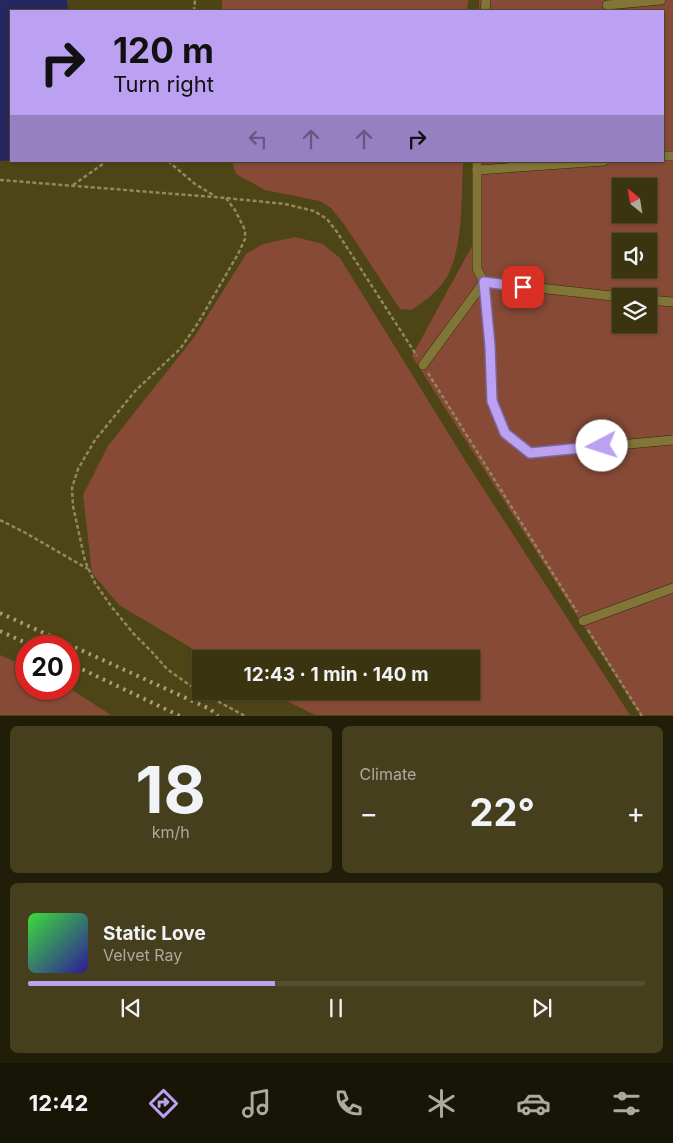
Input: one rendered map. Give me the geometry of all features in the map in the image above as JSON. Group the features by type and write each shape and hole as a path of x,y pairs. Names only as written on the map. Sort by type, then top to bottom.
{"lane":[{"path":"607,5 661,0"},
{"path":"579,162 477,166 477,269 484,282 490,346 492,401 505,433 530,453 673,440"},
{"path":"484,282 612,296"},
{"path":"423,365 484,282"},
{"path":"657,301 673,302"},
{"path":"582,621 673,588"}],"path":[{"path":"194,10 196,0"},
{"path":"72,186 106,162"},
{"path":"169,162 195,184 216,197"},
{"path":"0,180 285,204 314,211 327,219 423,365 642,716"},
{"path":"226,198 235,210 245,230 246,239 220,287 180,350 136,390 109,422 78,469 72,488 73,506 85,561 95,583 111,606 167,669 195,688 245,716"},
{"path":"0,520 5,521 89,570"}],"shaded area":[{"path":"0,0 67,0 68,10 10,10 10,160 0,161"},
{"path":"222,0 468,0 467,10 222,10"},
{"path":"479,0 673,0 673,715 640,715 412,356 472,246 474,162 664,162 664,10 479,10"},
{"path":"232,162 463,162 459,234 457,248 448,275 437,290 417,307 412,310 400,309 344,224 331,208 320,201 265,190 236,174"},
{"path":"295,237 323,244 340,258 468,465 630,715 315,715 285,700 480,700 480,650 195,650 119,605 92,573 83,495 108,446 195,336 246,254 263,244"},
{"path":"0,655 15,662 15,700 80,700 80,695 111,715 0,715"}],"railway":[{"path":"0,613 210,709 218,716"},
{"path":"0,631 15,638"},
{"path":"80,668 180,716"}],"route":[{"path":"523,287 484,282 490,346 492,401 505,433 530,453 602,446"}]}
